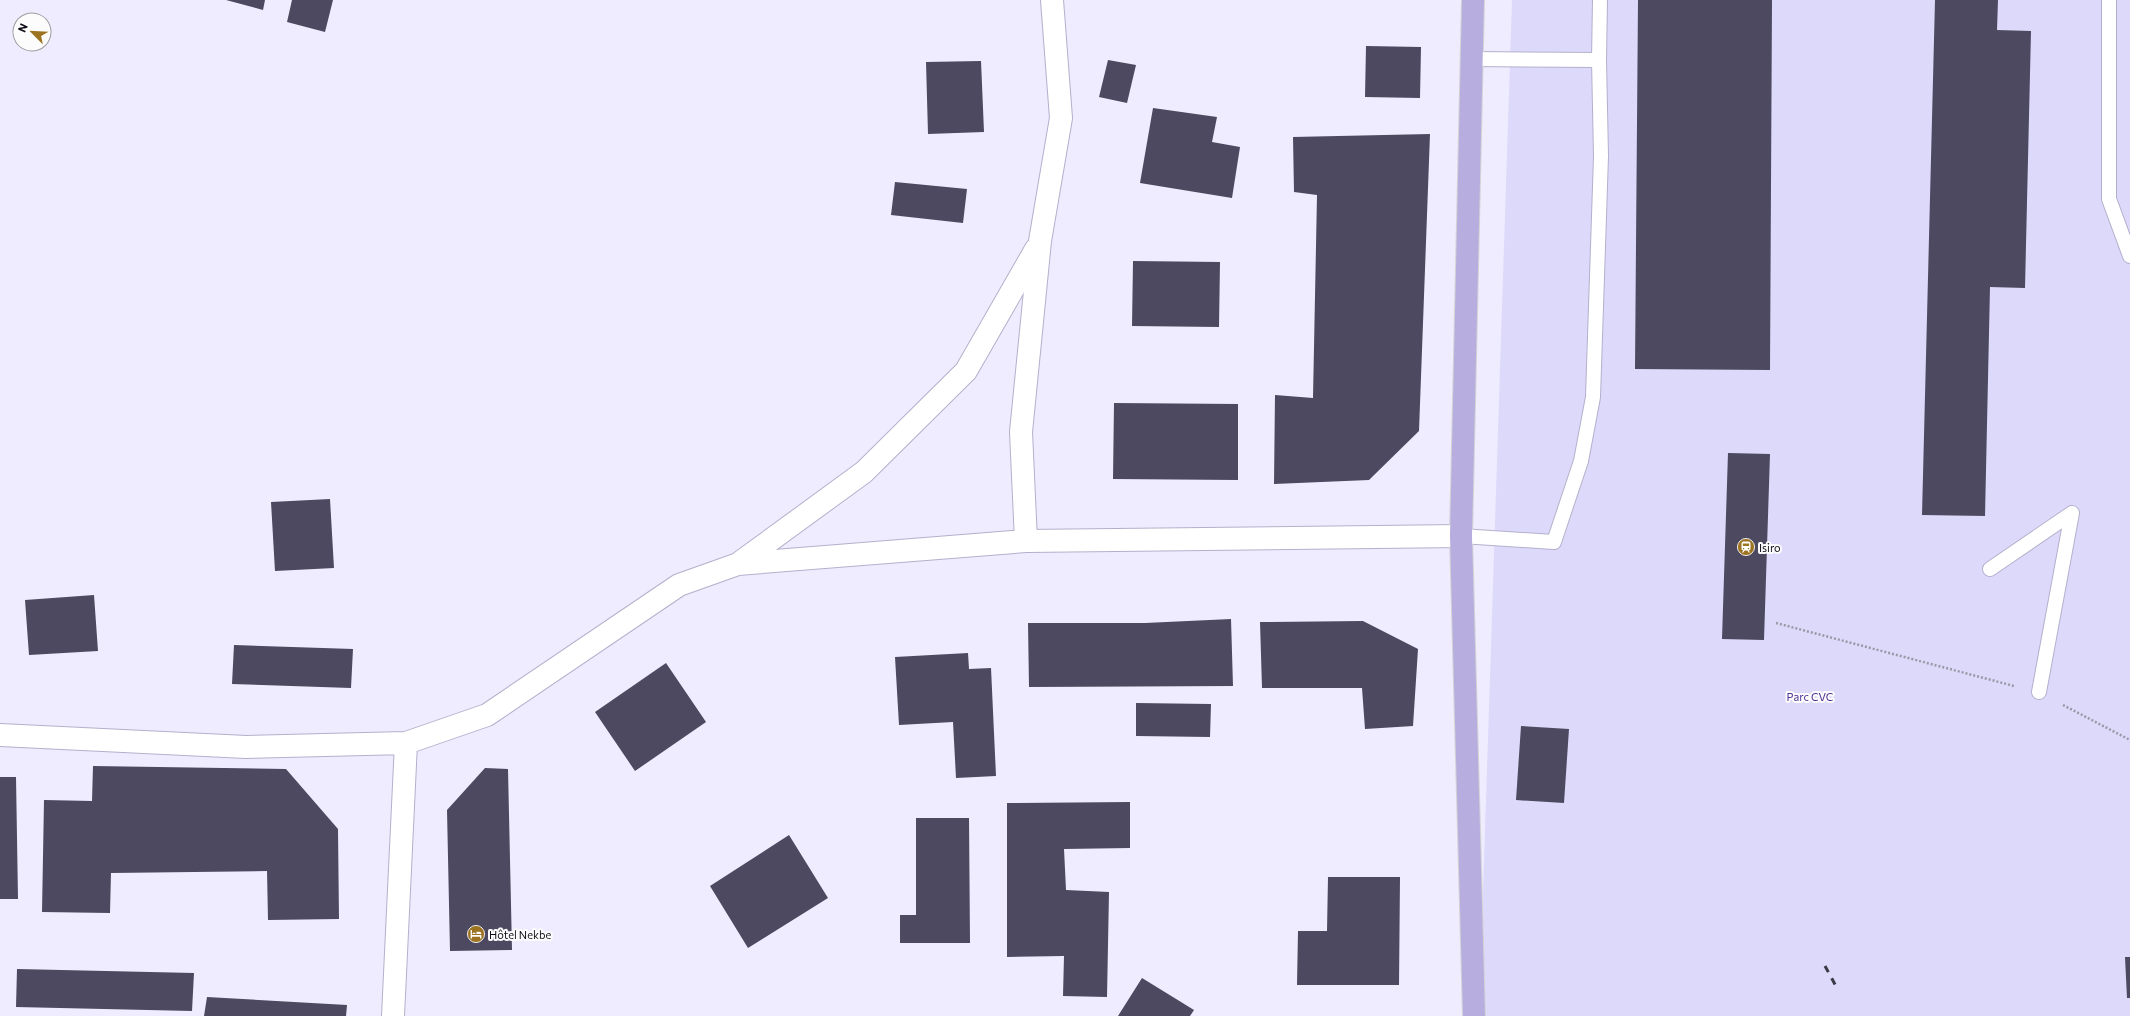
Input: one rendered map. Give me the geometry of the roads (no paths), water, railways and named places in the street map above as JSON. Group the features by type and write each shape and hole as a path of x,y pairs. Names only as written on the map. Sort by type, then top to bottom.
{"main road":[{"path":"1473,0 1461,536 1474,1016"}],"street":[{"path":"1026,541 1021,432 1040,241 1061,118 1052,0"},
{"path":"0,735 246,747 406,743 487,715 679,586 738,564 864,472 966,371 1040,241"},
{"path":"738,564 1026,541 1461,536"},
{"path":"393,1016 406,743"}],"lane":[{"path":"1461,536 1554,542 1581,461 1593,397 1601,156 1599,60 1600,0"},
{"path":"2109,0 2109,199 2130,256"},
{"path":"1472,59 1599,60"},
{"path":"1990,569 2072,513 2039,692"}],"railway":[{"path":"1825,966 1837,988"}],"place":[{"name":"Isiro","path":"1746,547"},
{"name":"Hôtel Nekbe","path":"476,934"}],"park label":[{"name":"Parc CVC","path":"1810,696"}]}
